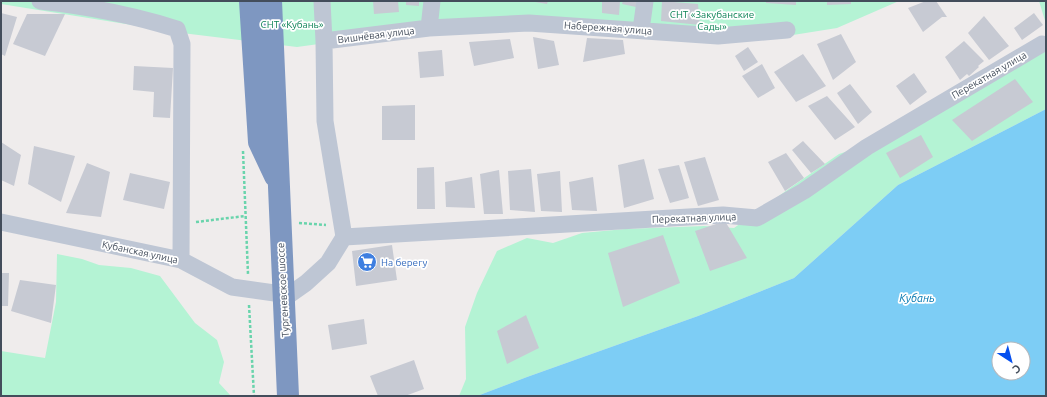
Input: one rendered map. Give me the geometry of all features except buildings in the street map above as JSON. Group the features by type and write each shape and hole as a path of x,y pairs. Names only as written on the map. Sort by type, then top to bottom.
{"highway":[{"name":"Тургеневское шоссе","path":"250,1 259,142 279,194"},
{"name":"Тургеневское шоссе","path":"271,1 288,396"}],"street":[{"path":"40,1 79,3 177,29 182,44 182,260"},
{"path":"322,1 325,121 343,232"},
{"path":"429,29 432,1"},
{"name":"Набережная улица","path":"429,29 643,16 718,36 787,30"},
{"name":"Вишнёвая улица","path":"324,41 429,29"},
{"name":"Перекатная улица","path":"343,232 723,215 757,218 804,191 874,143 1042,44"},
{"name":"Кубанская улица","path":"1,222 182,260 232,287 289,295 306,284 328,263 343,232"}],"path":[{"path":"182,223 245,216"},
{"path":"293,223 343,232"}],"green space":[{"path":"1,1 899,1 837,28 793,35 529,27 428,29 297,47 182,33 1,4"},
{"path":"1039,1 1046,1 1046,24"},
{"path":"1046,47 1046,109 898,185 794,278 698,316 477,396 459,396 466,379 465,327 477,293 497,251 527,238 553,243 582,233 625,229 704,226 734,228 839,154 881,140"},
{"path":"57,254 82,259 99,265 131,268 160,276 195,323 217,340 224,362 219,383 231,396 1,396 1,351 45,358 56,302"}],"water":[{"name":"Кубань","path":"1046,109 1046,396 477,396 698,316 794,278 898,185"}],"place":[{"name":"На берегу","path":"367,262"}],"park label":[{"name":"СНТ «Закубанские Сады»","path":"712,20"},
{"name":"СНТ «Кубань»","path":"292,24"}]}
